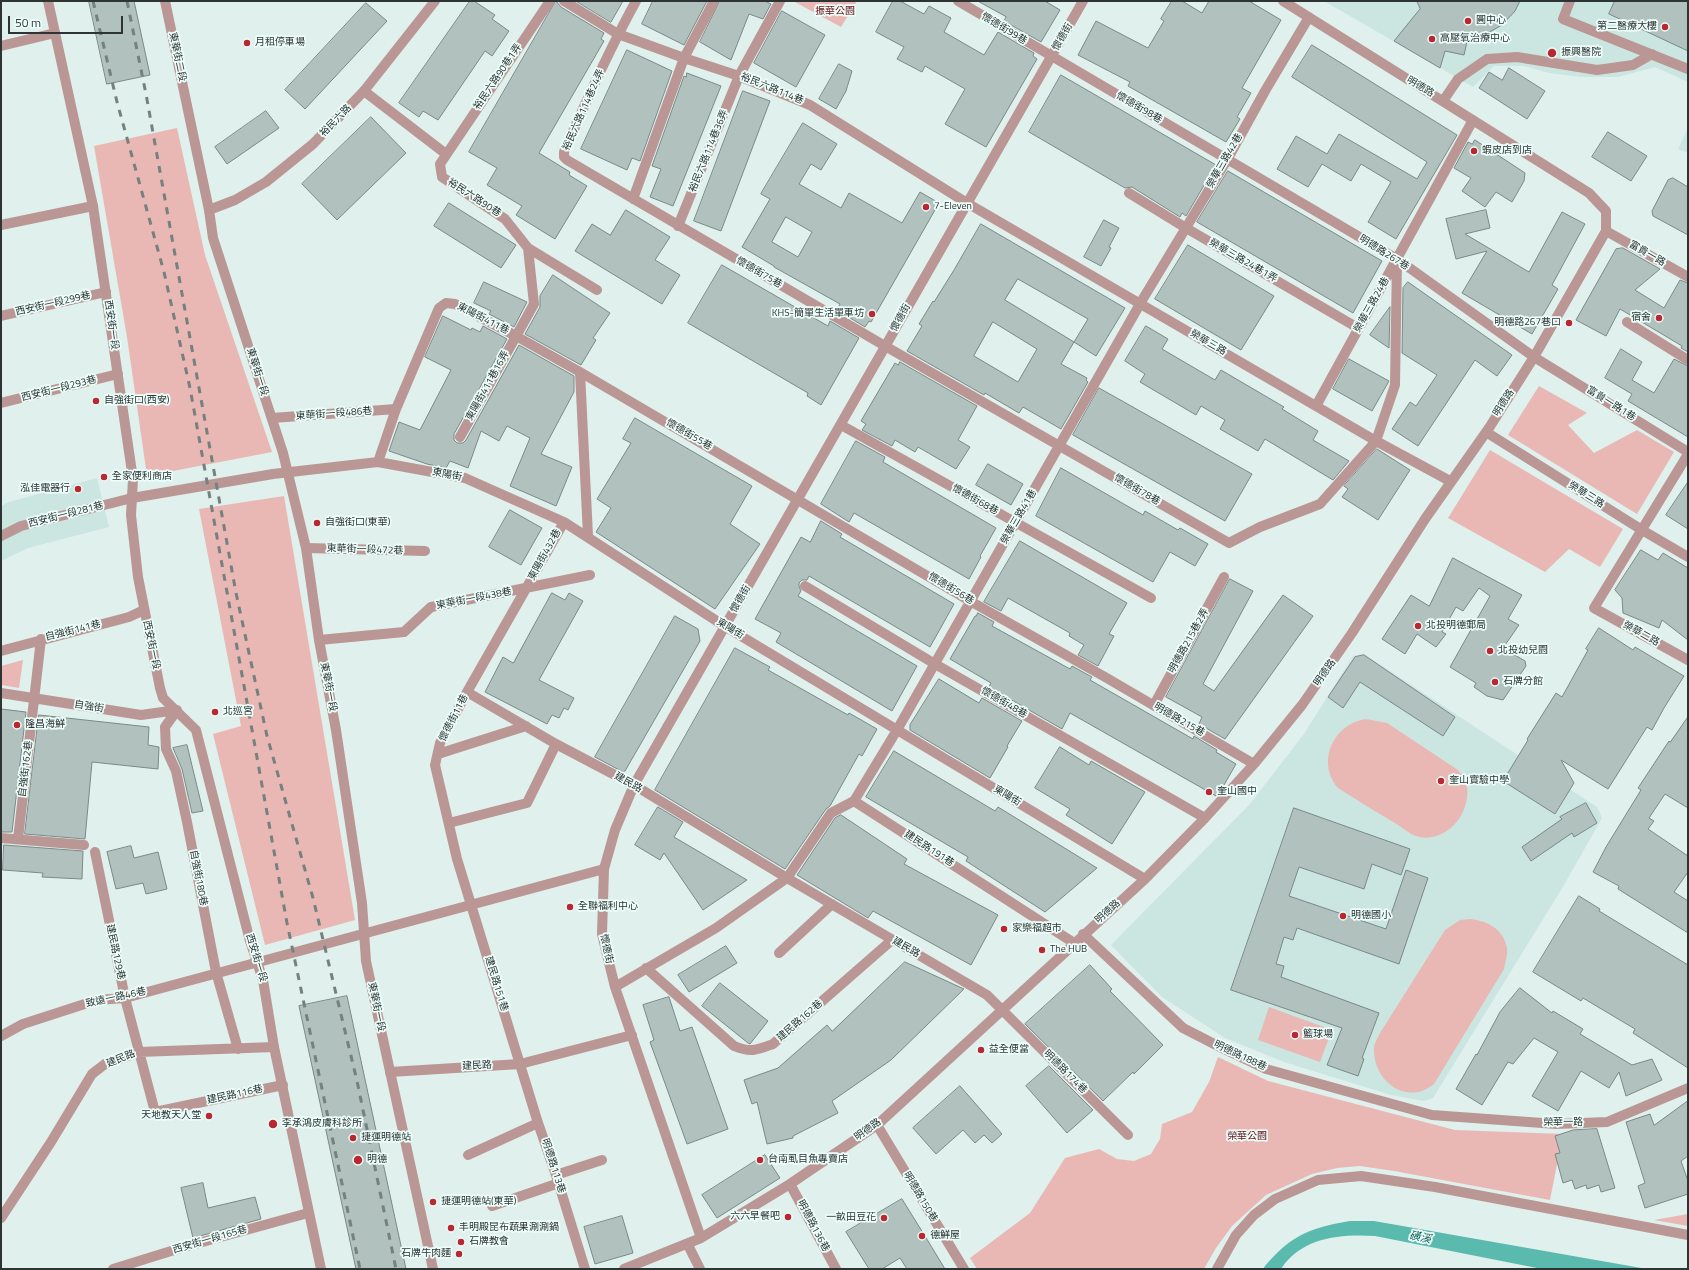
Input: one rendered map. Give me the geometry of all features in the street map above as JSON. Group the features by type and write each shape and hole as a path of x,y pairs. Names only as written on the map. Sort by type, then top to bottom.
{"street":[{"name":"西安街一段","path":"48,1 93,206 133,480 131,515 138,577 162,698 177,710 196,730 250,941 258,961 263,980 274,1047 321,1269"},
{"name":"東華街二段","path":"165,1 189,113"},
{"name":"裕民六路","path":"209,210 235,200 266,182 313,144 364,91 435,1"},
{"name":"裕民六路90巷1弄","path":"446,154 550,1"},
{"name":"裕民六路114巷","path":"564,1 618,34 684,58 740,76 810,105 967,203"},
{"path":"618,34 636,1"},
{"path":"633,199 684,58 714,1"},
{"name":"裕民六路114巷36弄","path":"678,226 740,76 780,1"},
{"name":"懷德街99巷","path":"958,1 1051,57"},
{"name":"懷德街","path":"701,1238 615,987 602,934 604,869 615,830 634,785 1083,1"},
{"name":"明德路","path":"624,1269 688,1245 701,1238 790,1184 877,1125 1083,934 1145,879 1205,818 1254,764 1302,705 1352,633 1450,481 1486,432 1534,357 1606,231 1606,212 1589,193 1283,1"},
{"path":"1570,1 1563,19 1688,69"},
{"name":"榮華三路42巷","path":"1141,303 1227,160 1264,90 1309,18"},
{"path":"1,46 55,33"},
{"name":"裕民六路114巷24弄","path":"618,34 580,115 564,152 564,157 633,199"},
{"path":"1443,101 1458,79 1487,59 1517,57 1597,70 1633,65 1652,54"},
{"name":"懷德街98巷","path":"1051,57 1227,160"},
{"path":"364,91 446,154"},
{"name":"東華街一段","path":"189,113 209,210 213,238 272,418 288,472 306,548 319,640 336,730 362,903 366,961 433,1269"},
{"name":"榮華三路24巷","path":"1316,406 1473,120"},
{"name":"裕民六路90巷","path":"446,154 440,164 442,177 505,219 528,248"},
{"name":"明德路267巷","path":"1227,160 1397,259 1534,357"},
{"name":"榮華三路24巷1弄","path":"1129,193 1186,228 1358,328"},
{"name":"懷德街75巷","path":"633,199 885,346"},
{"name":"榮華三路","path":"967,203 1376,441 1450,481"},
{"path":"1,225 93,206"},
{"name":"富貴一路","path":"1606,231 1688,277"},
{"path":"528,248 597,290"},
{"path":"516,336 534,304 528,248"},
{"path":"1376,441 1395,385 1397,259"},
{"name":"西安街一段299巷","path":"1,316 106,292"},
{"name":"東陽街411巷","path":"396,409 440,308 446,303 455,304 580,372"},
{"name":"榮華三路41巷","path":"897,730 970,601 1061,446 1141,303"},
{"path":"1626,322 1688,360"},
{"name":"東陽街411巷16弄","path":"460,437 516,336"},
{"name":"懷德街78巷","path":"885,346 1229,543 1260,527 1320,504 1376,441"},
{"name":"富貴一路1巷","path":"1534,357 1688,453"},
{"path":"580,372 588,536"},
{"name":"懷德街55巷","path":"580,372 798,499"},
{"name":"西安街一段293巷","path":"1,403 118,374"},
{"path":"378,462 396,409"},
{"name":"東華街一段486巷","path":"272,418 396,409"},
{"name":"懷德街68巷","path":"841,424 1151,598"},
{"name":"榮華三路","path":"1486,432 1642,530 1688,557"},
{"path":"1642,530 1688,453"},
{"name":"東陽街","path":"288,472 378,462 465,478 564,522 726,626 1145,879"},
{"name":"西安街一段281巷","path":"1,536 21,526 132,498 288,472"},
{"name":"懷德街56巷","path":"798,499 970,601 1105,677"},
{"name":"東陽街432巷","path":"526,588 564,522"},
{"name":"榮華二路","path":"1642,530 1594,608 1688,660"},
{"name":"東華街一段472巷","path":"306,548 425,551"},
{"name":"東華街一段438巷","path":"319,640 404,632 430,607 590,575"},
{"name":"明德路215巷2弄","path":"1154,705 1224,577"},
{"name":"懷德街48巷","path":"806,586 935,664 1205,818"},
{"name":"懷德街11巷","path":"472,905 457,859 435,765 440,743 526,588"},
{"name":"自強街141巷","path":"1,651 41,639 129,617 144,610"},
{"name":"自強街162巷","path":"18,839 41,639"},
{"name":"明德路215巷","path":"1105,677 1254,764"},
{"name":"建民路","path":"467,692 556,744 634,785 787,878 987,995 1003,1009"},
{"name":"自強街","path":"1,693 141,715 177,710"},
{"name":"自強街180巷","path":"177,710 165,727 166,749 176,772 216,972 238,1049"},
{"path":"438,754 526,726"},
{"path":"615,987 716,928 787,878 831,813 854,801 897,730"},
{"path":"449,823 527,803 556,744"},
{"name":"建民路191巷","path":"854,801 1074,943"},
{"path":"1,838 84,845"},
{"name":"建民路129巷","path":"95,852 125,998 139,1052"},
{"name":"致遠一路46巷","path":"1,1036 23,1024 97,1000 125,998 216,972 604,869"},
{"path":"779,953 832,904"},
{"name":"建民路151巷","path":"472,905 520,1064"},
{"name":"明德路188巷","path":"1083,934 1183,1028 1220,1048 1266,1069 1432,1115"},
{"name":"建民路162巷","path":"646,968 734,1046 744,1050 756,1051 773,1044 892,940"},
{"name":"明德路174巷","path":"1003,1009 1128,1135"},
{"name":"建民路","path":"390,1072 520,1064 632,1035"},
{"name":"建民路","path":"1,1218 51,1142 92,1074 105,1064 139,1052 274,1047"},
{"name":"建民路116巷","path":"139,1052 154,1112 282,1085"},
{"name":"明德路113巷","path":"520,1064 538,1123 558,1179 585,1269"},
{"name":"榮華一路","path":"1432,1115 1556,1124 1607,1122 1688,1088"},
{"path":"468,1155 538,1123"},
{"name":"明德路150巷","path":"877,1125 964,1269"},
{"path":"492,1206 602,1160"},
{"path":"1217,1269 1236,1235 1254,1215 1275,1199 1318,1180 1361,1176 1435,1187 1688,1235"},
{"name":"明德路136巷","path":"790,1184 836,1269"},
{"name":"西安街一段165巷","path":"113,1269 184,1247 308,1213"},
{"path":"688,1245 700,1269"}],"shaded area":[{"name":"振興醫院","path":"1324,1 1688,1 1688,82 1655,67 1618,77 1582,77 1549,73 1524,66 1494,66 1473,87"},
{"path":"1688,128 1688,153 1678,149"},
{"path":"97,478 109,527 28,548 1,561 1,506 9,502"},
{"name":"明德國小","path":"1364,654 1597,807 1602,818 1564,885 1433,1098 1424,1101 1391,1095 1284,1062 1225,1038 1162,997 1111,945 1250,804 1304,734 1353,656"}],"green space":[{"name":"振華公園","path":"793,1 857,1 841,27"},
{"path":"177,128 205,255 272,452 147,476 127,337 94,146"},
{"path":"1539,386 1587,413 1568,425 1594,453 1637,430 1674,452 1637,514 1508,435"},
{"path":"1490,450 1623,529 1600,567 1569,549 1545,572 1448,518"},
{"path":"284,496 355,920 265,945 213,734 241,726 199,509"},
{"path":"23,660 19,688 1,685 1,666"},
{"path":"1366,719 1387,723 1458,770 1461,774 1467,788 1466,803 1457,822 1445,832 1424,838 1411,834 1338,788 1328,767 1328,756 1331,746 1337,736 1345,728 1354,722"},
{"path":"1470,919 1488,924 1502,935 1507,948 1504,969 1434,1084 1413,1093 1402,1091 1385,1079 1379,1070 1375,1059 1375,1043 1445,930 1460,920"},
{"name":"籃球場","path":"1269,1007 1332,1030 1320,1062 1258,1040"},
{"name":"榮華公園","path":"1218,1057 1268,1081 1455,1130 1563,1134 1550,1200 1394,1171 1360,1166 1337,1168 1312,1174 1266,1195 1232,1226 1216,1248 1204,1269 977,1269 970,1258 1030,1213 1065,1158 1099,1149 1117,1159 1134,1161 1151,1154 1160,1139 1162,1124 1192,1112 1209,1082"},
{"path":"1688,1214 1688,1226 1654,1220"}],"water":[{"name":"磺溪","path":"1350,1221 1374,1221 1647,1269 1542,1269 1375,1236 1348,1236 1335,1237 1311,1244 1290,1258 1281,1269 1263,1269 1283,1247 1300,1235 1329,1225"}],"building":[{"path":"89,1 134,1 150,75 107,84"},
{"path":"470,1 474,1 495,15 492,19 509,31 492,56 485,51 438,120 423,111 419,117 399,103"},
{"path":"556,1 561,7 604,33 601,39 604,41 539,153 570,172 569,175 587,186 555,239 516,215 522,206 487,185 497,168 469,152"},
{"path":"576,1 623,1 611,22"},
{"path":"653,1 707,1 684,45 642,24"},
{"path":"720,1 765,1 771,4 763,19 749,14 731,60 700,42"},
{"path":"893,1 900,1 924,14 929,6 951,18 944,32 984,55 998,32 1034,53 1033,56 1037,59 986,147 945,124 965,89 925,66 922,72 897,59 904,47 876,32"},
{"path":"978,1 1045,1 1060,10 1041,42 1004,21 1006,17"},
{"path":"1172,1 1182,1 1202,13 1209,1 1249,1 1281,20 1242,88 1251,93 1237,117 1240,119 1226,142 1128,86 1130,82 1078,55 1096,21 1148,48 1164,21 1161,19"},
{"path":"1417,1 1520,1 1515,11 1502,25 1486,34 1468,37 1464,55 1445,51 1440,68 1394,41 1420,9"},
{"name":"第二醫療大樓","path":"1615,1 1688,1 1688,51 1609,14"},
{"path":"366,3 387,21 305,109 285,90"},
{"path":"782,11 825,35 796,87 754,63"},
{"path":"1312,45 1457,135 1396,239 1368,222 1391,182 1361,164 1351,181 1322,164 1308,187 1277,169 1296,136 1327,154 1339,134 1417,179 1427,162 1292,77"},
{"path":"627,50 672,71 640,161 632,158 627,170 581,149"},
{"path":"839,64 852,71 846,91 836,109 819,99"},
{"path":"1509,68 1545,91 1527,119 1479,88 1489,72 1502,80"},
{"path":"687,73 721,86 673,206 650,197 661,169 652,166 684,76 686,77"},
{"path":"1061,75 1216,165 1186,216 1182,213 1180,217 1132,187 1125,188 1029,132"},
{"path":"743,91 770,101 721,231 694,221"},
{"path":"266,111 279,128 227,164 215,147"},
{"path":"371,117 406,153 337,220 302,184"},
{"path":"803,123 837,144 821,170 811,164 799,184 841,208 849,193 902,223 920,192 939,203 871,322 869,321 865,327 837,310 840,304 742,247 770,199 761,194","holes":["786,217 812,232 798,257 772,242"]},
{"path":"1608,132 1647,156 1631,181 1592,157"},
{"path":"1475,140 1525,173 1524,181 1512,202 1496,192 1485,207 1462,191 1471,178 1454,168 1468,142 1472,144"},
{"path":"1228,171 1382,261 1353,313 1197,222"},
{"path":"1673,178 1688,187 1688,235 1653,216 1652,211 1668,180"},
{"path":"449,203 516,245 501,268 434,226"},
{"path":"626,210 670,237 655,260 680,275 662,304 575,251 592,224 610,235"},
{"path":"1486,210 1490,228 1465,234 1529,272 1562,212 1585,224 1552,285 1558,289 1532,334 1462,293 1487,251 1456,259 1446,219"},
{"path":"1104,220 1119,228 1109,247 1111,248 1101,266 1084,257"},
{"path":"981,224 1125,308 1096,356 1074,342 1061,364 1087,378 1086,380 1088,382 1061,429 1023,407 1019,413 985,393 984,395 907,351 922,326 919,324 954,270","holes":["1018,279 1088,319 1074,342 1005,300","993,322 1037,349 1018,382 974,356"]},
{"path":"1188,245 1274,296 1241,350 1155,299"},
{"path":"1623,248 1660,269 1635,290 1664,308 1680,280 1688,283 1688,352 1681,348 1682,346 1620,309 1606,336 1576,320 1616,249"},
{"path":"722,265 828,326 830,321 859,338 821,405 807,396 808,393 688,323"},
{"path":"553,275 610,313 593,338 596,340 581,365 525,334 540,307 540,296"},
{"path":"484,282 527,302 514,327 489,314 491,311 474,303"},
{"path":"1408,282 1512,355 1497,376 1475,360 1418,446 1392,429 1410,402 1416,406 1437,375 1402,353 1403,288"},
{"path":"1390,307 1389,348 1370,335"},
{"path":"443,316 471,330 472,328 480,332 483,326 507,339 454,434 454,440 457,443 463,443 466,440 519,345 574,376 574,392 541,454 572,467 556,506 510,486 530,438 507,426 499,441 481,431 468,468 450,461 446,468 427,464 389,451 399,422 420,430 451,370 425,357"},
{"path":"1146,326 1168,339 1162,349 1215,380 1221,370 1284,407 1282,409 1318,431 1313,440 1349,461 1333,480 1265,439 1258,451 1220,429 1225,420 1201,406 1196,415 1140,382 1145,374 1125,361"},
{"path":"1621,349 1642,362 1632,380 1654,393 1674,359 1688,366 1688,437 1628,401 1632,394 1605,378"},
{"path":"1349,359 1389,381 1372,411 1333,389"},
{"path":"900,362 977,406 958,440 970,447 956,469 918,447 915,452 895,440 892,446 862,430 866,424 861,421 895,363 898,365"},
{"path":"1099,388 1252,474 1225,521 1073,435"},
{"path":"635,418 752,486 730,524 760,544 715,609 596,532 611,508 597,499 631,443 623,439"},
{"path":"856,441 885,457 883,462 996,528 969,579 854,513 849,522 821,504"},
{"path":"1377,449 1410,470 1378,520 1342,497 1348,489 1344,486"},
{"path":"988,464 1023,484 1011,505 976,485"},
{"path":"1061,468 1143,515 1145,511 1178,530 1180,528 1208,544 1195,566 1170,552 1153,582 1036,516"},
{"path":"1688,482 1688,529 1666,515"},
{"path":"510,510 542,528 521,565 489,547"},
{"path":"821,521 842,534 840,537 954,604 930,647 809,576 807,580 802,580 799,583 801,591 798,596 917,666 892,711 776,642 781,633 755,619 801,537 810,542"},
{"path":"1020,541 1127,603 1109,634 1114,636 1098,666 1078,655 1084,645 1069,636 1070,633 1008,598 1001,611 984,602"},
{"path":"1641,550 1658,560 1663,553 1688,568 1688,640 1662,620 1659,628 1623,613 1622,598 1615,590"},
{"path":"1453,558 1522,595 1508,619 1519,625 1503,648 1525,661 1526,666 1503,700 1487,696 1474,687 1476,683 1450,667 1490,596 1479,588 1463,611 1456,607 1442,632 1446,634 1436,647 1417,634 1405,654 1382,639 1411,595 1429,606"},
{"path":"1230,579 1253,591 1203,684 1214,691 1283,595 1313,616 1225,739 1199,724 1202,717 1166,697"},
{"path":"552,593 565,600 569,593 583,601 539,680 574,698 568,710 564,708 559,718 552,715 547,724 485,692 503,657 513,663"},
{"path":"978,613 994,622 992,626 1070,669 1072,666 1092,677 1090,680 1193,739 1194,736 1236,764 1220,792 1216,796 1070,713 1062,729 989,687 991,683 950,659"},
{"path":"675,616 698,629 700,641 625,771 623,772 595,757"},
{"path":"1599,628 1633,650 1635,647 1684,676 1652,730 1647,727 1608,789 1561,760 1574,783 1555,814 1503,781 1556,693 1562,697 1588,650 1586,649"},
{"path":"735,648 770,667 768,670 848,715 849,713 877,729 862,756 859,754 830,806 826,809 785,869 655,790"},
{"path":"1364,655 1455,717 1443,736 1360,682 1343,708 1328,697 1355,657"},
{"path":"939,679 979,703 982,698 1022,721 990,778 910,730 910,725"},
{"path":"1,709 26,712 12,832 1,832"},
{"path":"39,715 149,727 148,745 159,747 158,769 92,762 85,839 25,834"},
{"path":"1688,717 1688,808 1665,794 1649,818 1654,821 1648,829 1688,856 1688,872 1674,892 1688,901 1688,933 1618,889 1619,886 1593,872 1606,847 1641,790 1638,788 1669,741 1670,742"},
{"path":"187,745 203,811 192,813 182,769 173,748"},
{"path":"1060,747 1089,765 1091,761 1145,792 1112,844 1066,815 1070,809 1035,788"},
{"path":"894,751 995,811 998,807 1097,868 1045,912 966,861 968,857 866,797"},
{"path":"1586,803 1597,823 1574,837 1572,833 1531,861 1522,847 1562,819 1560,817"},
{"path":"658,807 683,822 674,837 747,880 703,910 664,853 660,860 635,845"},
{"path":"1294,808 1410,849 1401,875 1372,864 1364,889 1299,867 1289,896 1386,929 1406,870 1428,878 1399,964 1297,928 1293,940 1284,937 1276,964 1284,966 1281,977 1379,1013 1362,1058 1364,1059 1358,1076 1327,1065 1342,1028 1231,990"},
{"path":"841,815 907,859 904,864 998,915 971,965 873,911 868,918 797,875 835,818"},
{"path":"4,845 83,851 82,879 42,877 43,873 3,870"},
{"path":"131,846 134,858 158,852 167,889 146,894 143,883 116,889 107,852"},
{"path":"1579,896 1600,909 1599,911 1688,965 1688,1068 1633,1033 1635,1029 1583,998 1581,1001 1533,972"},
{"path":"726,946 737,963 689,992 678,975"},
{"path":"905,962 964,989 891,1060 832,1101 838,1113 793,1136 793,1138 767,1144 757,1102 752,1104 744,1080 778,1068 827,1025 832,1031"},
{"path":"1090,965 1112,989 1110,991 1163,1045 1134,1074 1133,1072 1103,1101 1025,1024"},
{"path":"720,983 768,1021 750,1044 702,1006"},
{"path":"1520,988 1552,1013 1553,1011 1583,1029 1580,1034 1632,1065 1652,1059 1662,1080 1626,1096 1619,1072 1609,1088 1581,1071 1558,1111 1532,1096 1558,1052 1534,1038 1513,1064 1508,1062 1482,1105 1456,1089 1476,1054 1477,1055 1500,1012"},
{"name":"捷運明德站","path":"347,996 406,1269 356,1269 299,1006"},
{"path":"669,997 680,1031 692,1027 728,1129 687,1144 650,1042 654,1040 643,1005"},
{"path":"1049,1066 1093,1110 1067,1133 1026,1086"},
{"path":"960,1086 1002,1134 992,1143 984,1135 975,1143 963,1130 936,1154 913,1128"},
{"path":"1688,1101 1688,1156 1681,1161 1688,1181 1688,1194 1645,1208 1638,1186 1645,1183 1626,1122 1650,1114 1654,1125"},
{"path":"1597,1129 1615,1188 1601,1192 1599,1185 1587,1189 1586,1185 1575,1189 1572,1180 1563,1183 1555,1154 1560,1153 1555,1136 1573,1130"},
{"path":"765,1155 780,1178 717,1218 702,1195"},
{"path":"203,1183 208,1208 255,1197 261,1219 193,1238 181,1188"},
{"path":"902,1199 945,1269 907,1269 900,1258 882,1269 869,1269 846,1232"},
{"path":"622,1216 633,1253 595,1264 584,1227"}],"railway":[{"path":"93,1 117,102 164,272 190,388 287,923 360,1269"},
{"path":"127,1 146,94 236,593 267,736 313,898 357,1081 396,1269"}],"place":[{"name":"圓中心","path":"1468,21"},
{"name":"第二醫療大樓","path":"1665,27"},
{"name":"高壓氧治療中心","path":"1432,39"},
{"name":"月租停車場","path":"247,43"},
{"name":"振興醫院","path":"1552,53"},
{"name":"蝦皮店到店","path":"1474,151"},
{"name":"7-Eleven","path":"926,207"},
{"name":"KHS-簡單生活單車坊","path":"872,314"},
{"name":"宿舍","path":"1659,318"},
{"name":"明德路267巷口","path":"1569,323"},
{"name":"自強街口(西安)","path":"96,401"},
{"name":"全家便利商店","path":"104,477"},
{"name":"泓佳電器行","path":"78,489"},
{"name":"自強街口(東華)","path":"317,523"},
{"name":"北投明德郵局","path":"1418,626"},
{"name":"北投幼兒園","path":"1490,651"},
{"name":"石牌分館","path":"1495,682"},
{"name":"北巡宮","path":"215,712"},
{"name":"隆昌海鮮","path":"17,725"},
{"name":"奎山實驗中學","path":"1441,781"},
{"name":"奎山國中","path":"1209,792"},
{"name":"全聯福利中心","path":"570,907"},
{"name":"明德國小","path":"1343,916"},
{"name":"家樂福超市","path":"1004,929"},
{"name":"The HUB","path":"1042,950"},
{"name":"籃球場","path":"1295,1035"},
{"name":"益全便當","path":"981,1050"},
{"name":"天地教天人堂","path":"209,1116"},
{"name":"李承鴻皮膚科診所","path":"273,1124"},
{"name":"捷運明德站","path":"353,1138"},
{"name":"明德","path":"358,1160"},
{"name":"台南虱目魚專賣店","path":"760,1160"},
{"name":"捷運明德站(東華)","path":"433,1202"},
{"name":"六六早餐吧","path":"788,1217"},
{"name":"一畝田豆花","path":"884,1218"},
{"name":"丰明殿昆布蔬果涮涮鍋","path":"451,1228"},
{"name":"德鮮屋","path":"922,1236"},
{"name":"石牌教會","path":"461,1242"},
{"name":"石牌牛肉麵","path":"459,1254"}]}
